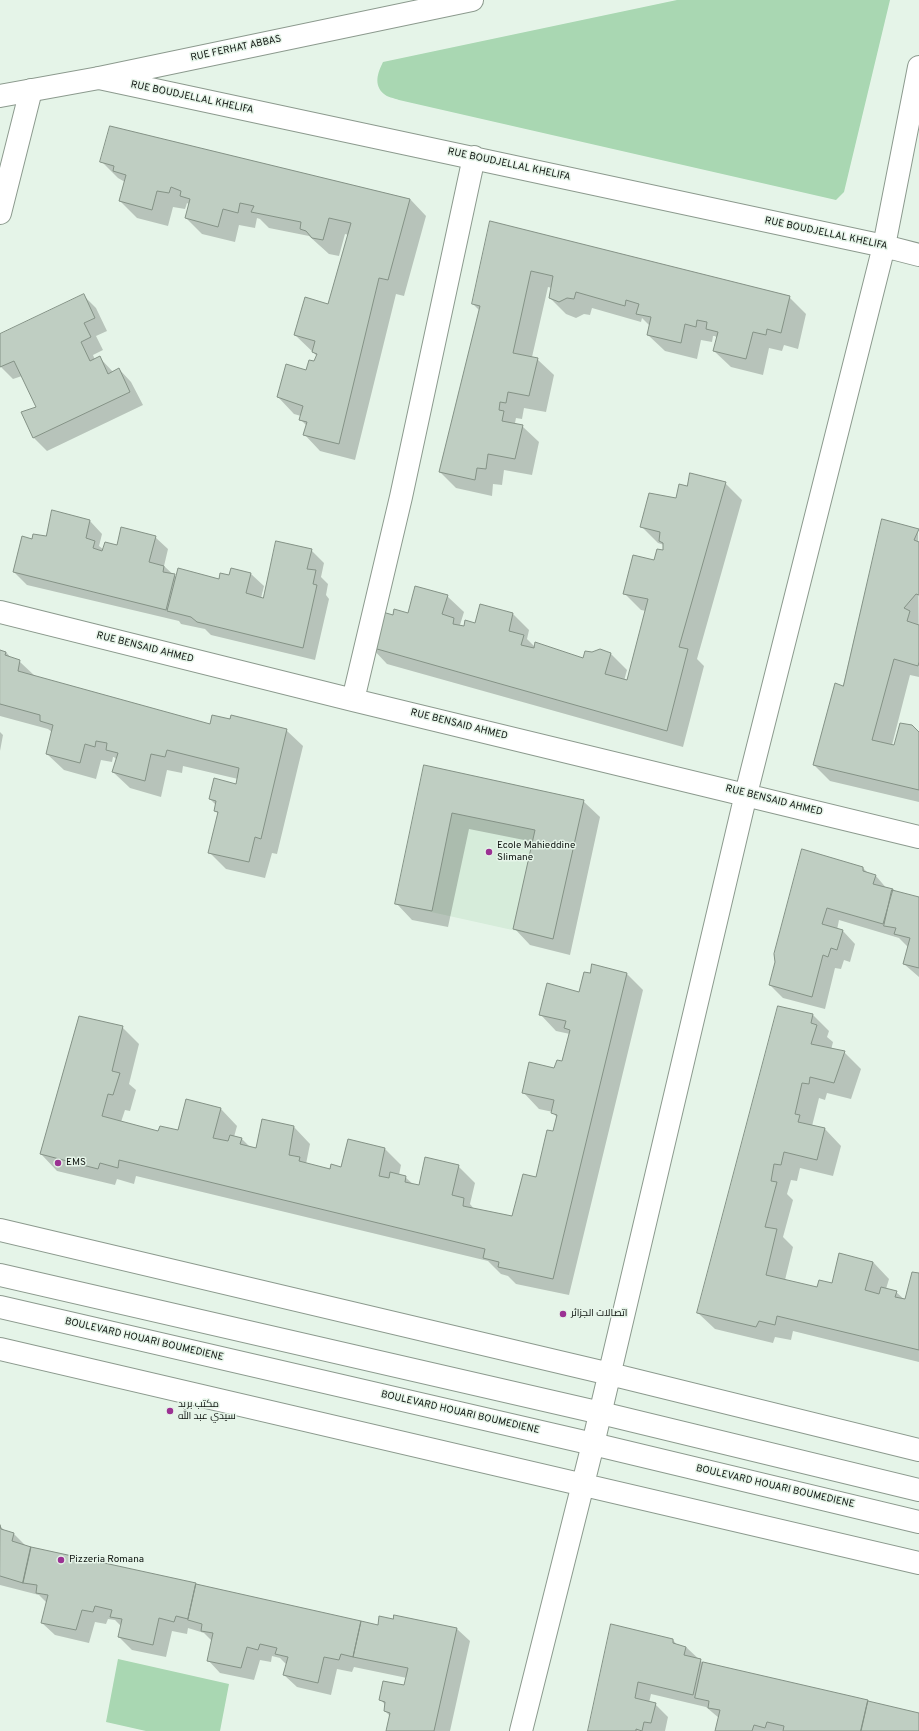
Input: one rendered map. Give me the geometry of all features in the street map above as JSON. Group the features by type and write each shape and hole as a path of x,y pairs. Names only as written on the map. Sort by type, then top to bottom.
{"street":[{"name":"RUE FERHAT ABBAS","path":"0,96 99,78 472,0"},
{"path":"521,1731 610,1374 746,794 884,246 919,67"},
{"name":"RUE BOUDJELLAL KHELIFA","path":"99,78 474,157 884,246 919,255"},
{"path":"0,213 31,90"},
{"path":"353,700 401,497 474,157"},
{"name":"RUE BENSAID AHMED","path":"0,612 353,700 919,836"},
{"path":"0,1230 610,1374 919,1450"},
{"path":"0,1275 600,1413 919,1490"},
{"name":"BOULEVARD HOUARI BOUMEDIENE","path":"0,1307 593,1444 919,1522"},
{"path":"0,1349 919,1563"}],"shaded area":[{"name":"Ecole Mahieddine Slimane","path":"424,765 584,800 553,939 395,904"}],"green space":[{"path":"677,0 890,0 844,192 836,200 399,100 385,95 378,87 378,74 383,62"},
{"path":"118,1659 229,1684 220,1731 146,1731 106,1722"}],"building":[{"path":"110,126 410,199 388,280 379,278 339,444 303,435 307,422 299,420 303,406 277,397 286,364 306,370 309,360 314,361 317,354 312,352 315,341 294,335 305,297 328,304 351,223 329,218 323,240 312,238 306,231 300,229 301,222 251,212 254,206 240,203 238,213 223,209 218,227 185,218 190,199 180,196 181,191 171,187 169,193 157,191 152,210 119,201 126,175 113,171 114,166 100,162"},
{"path":"490,221 790,296 781,333 767,329 766,335 753,332 746,359 713,351 718,332 706,329 707,322 697,320 696,327 685,324 681,343 647,335 651,317 636,314 639,304 626,300 625,306 576,292 574,299 567,298 559,302 549,298 553,276 531,271 513,353 538,358 529,396 508,392 506,403 500,402 499,410 504,411 502,421 523,425 515,459 488,454 486,469 477,468 475,480 439,472 480,306 472,304"},
{"path":"84,294 95,318 84,323 91,337 81,342 90,361 100,356 108,374 119,368 130,392 33,438 21,412 36,407 14,361 0,367 0,334"},
{"path":"690,473 726,482 679,647 688,649 667,731 370,647 379,611 393,615 394,609 408,613 415,586 448,595 442,614 454,618 453,624 464,626 465,620 475,623 480,604 513,613 509,631 524,635 521,645 534,648 535,642 583,658 585,651 592,652 600,649 611,653 605,674 627,680 648,599 623,594 633,555 654,560 657,549 663,550 663,543 659,541 660,532 640,527 649,493 676,498 679,484 687,486"},
{"path":"52,510 90,520 86,538 95,541 93,548 102,551 105,542 117,545 121,527 156,536 149,562 164,566 163,572 175,574 166,610 13,572 22,536 32,539 33,534 46,536"},
{"path":"882,519 919,529 914,540 919,542 919,595 916,594 904,608 910,611 907,621 919,625 919,662 918,666 894,659 872,740 894,745 900,723 912,725 919,732 919,790 813,765 835,683 843,686"},
{"path":"276,541 312,549 307,569 316,570 313,584 317,585 303,648 197,622 191,617 167,611 178,568 219,579 220,573 229,575 231,568 251,573 246,593 263,598"},
{"path":"0,650 6,652 5,655 20,660 18,671 210,724 212,715 230,719 231,715 287,729 261,839 255,837 249,862 208,853 218,812 214,811 216,801 209,799 214,778 236,784 239,768 167,750 165,757 151,754 145,781 112,772 118,753 106,750 107,743 96,741 95,747 85,744 80,763 46,754 53,725 40,721 40,715 0,704"},
{"name":"Ecole Mahieddine Slimane","path":"424,765 584,800 553,939 513,929 535,830 452,813 432,911 395,904"},
{"path":"802,849 863,867 863,871 876,875 873,884 893,889 883,924 827,908 822,924 843,930 837,950 831,948 828,957 823,955 812,997 769,985 775,962 774,954"},
{"path":"892,890 919,897 919,968 903,964 910,938 894,934 896,928 884,926"},
{"path":"592,964 627,973 553,1279 498,1267 499,1262 483,1258 485,1249 119,1160 118,1168 100,1163 98,1169 40,1154 79,1016 123,1026 112,1071 120,1073 113,1095 108,1094 102,1116 158,1131 160,1126 178,1130 186,1099 221,1108 213,1138 228,1141 230,1135 242,1138 240,1144 256,1148 262,1119 294,1126 289,1155 300,1157 299,1161 330,1169 331,1164 341,1167 348,1139 385,1148 379,1176 389,1178 390,1172 406,1176 405,1182 419,1185 425,1157 459,1165 452,1195 464,1198 463,1206 512,1216 523,1174 536,1177 547,1130 553,1131 557,1115 551,1113 554,1100 522,1093 529,1062 554,1068 557,1060 562,1061 570,1030 564,1028 566,1021 539,1015 547,983 579,992 584,972 590,973"},
{"path":"778,1006 813,1014 811,1023 817,1025 811,1044 845,1051 834,1083 810,1077 809,1084 802,1083 795,1114 800,1115 798,1122 825,1128 817,1160 784,1152 781,1165 774,1164 771,1181 777,1182 765,1227 777,1229 766,1275 817,1287 819,1280 832,1283 839,1253 873,1262 865,1290 879,1294 881,1287 897,1291 895,1297 905,1299 912,1272 919,1273 919,1350 777,1316 775,1325 759,1321 756,1327 697,1313"},
{"path":"0,1525 1,1529 14,1533 12,1541 31,1547 23,1583 0,1576"},
{"path":"31,1547 196,1583 188,1619 176,1616 174,1622 159,1618 153,1645 118,1637 122,1619 110,1617 112,1610 95,1606 93,1612 82,1610 76,1630 41,1623 48,1595 36,1593 37,1585 23,1583"},
{"path":"196,1584 361,1621 353,1657 341,1654 339,1660 324,1657 318,1683 283,1675 288,1657 275,1654 277,1648 260,1644 258,1650 247,1647 241,1668 207,1661 213,1633 201,1631 202,1624 188,1620"},
{"path":"394,1615 457,1628 434,1731 386,1731 390,1713 384,1711 385,1702 379,1700 383,1681 404,1685 408,1668 353,1657 361,1621 378,1625 379,1616 393,1619"},
{"path":"611,1624 673,1639 673,1643 686,1647 684,1655 701,1659 693,1695 638,1682 635,1698 656,1703 651,1723 644,1722 642,1731 636,1729 636,1731 588,1731"},
{"path":"703,1662 868,1700 861,1731 783,1731 784,1726 767,1722 765,1728 754,1725 752,1731 715,1731 720,1710 708,1708 709,1701 695,1698"},
{"path":"868,1701 919,1713 919,1731 861,1731"}],"place":[{"name":"Ecole Mahieddine Slimane","path":"489,852"},
{"name":"EMS","path":"58,1163"},
{"name":"اتصالات الجزائر","path":"563,1314"},
{"name":"مكتب بريد سيدي عبد الله","path":"170,1411"},
{"name":"Pizzeria Romana","path":"61,1560"}]}
